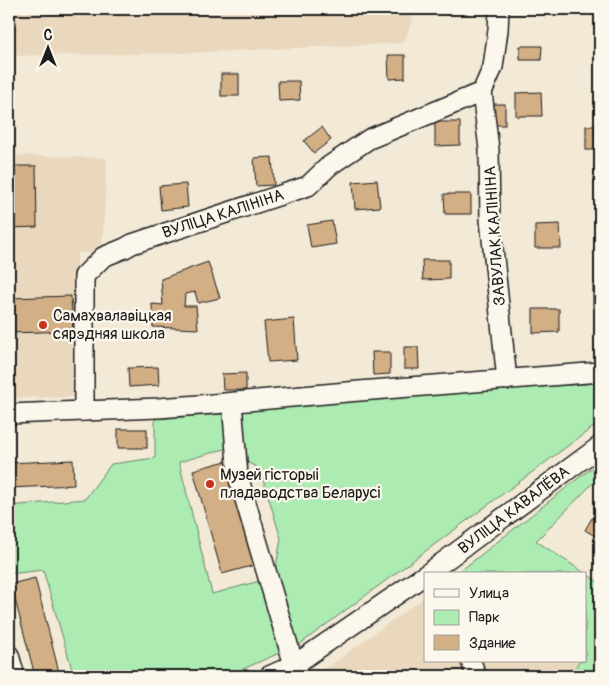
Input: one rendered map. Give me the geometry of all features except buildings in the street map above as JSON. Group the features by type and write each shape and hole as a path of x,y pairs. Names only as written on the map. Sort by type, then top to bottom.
{"street":[{"path":"482,92 493,67 499,9"},
{"name":"ЗАВУЛАК КАЛІНІНА","path":"482,92 489,148 490,220 507,380"},
{"name":"ВУЛІЦА КАЛІНІНА","path":"84,410 84,276 104,257 132,244 308,186 329,166 369,139 482,92"},
{"path":"9,414 232,403 600,372"},
{"path":"232,403 238,476 297,670"},
{"name":"ВУЛІЦА КАВАЛЁВА","path":"431,572 600,446"},
{"name":"ВУЛІЦА КАВАЛЁВА","path":"269,676 297,670 424,577"},
{"path":"9,655 15,676"},
{"path":"471,662 476,676"}],"shaded area":[{"path":"9,9 416,9 404,43 186,53 9,56"},
{"name":"Самахвалавіцкая сярэдняя школа","path":"9,155 107,158 102,253 77,253 77,397 9,398"},
{"path":"424,598 424,662 578,662 571,676 308,676 329,666"}],"green space":[{"path":"600,383 600,422 300,644 227,676 74,676 43,570 9,574 9,506 85,499 111,464 155,458 155,419 223,414 228,448 179,462 212,594 274,577 281,539 260,469 247,462 240,407"},
{"path":"599,462 600,476 536,541 583,572 459,572"},
{"path":"586,574 600,583 600,676 571,676 578,662 586,662"}],"place":[{"name":"Самахвалавіцкая сярэдняя школа","path":"43,325"},
{"name":"Музей гісторыі пладаводства Беларусі","path":"210,484"}]}
